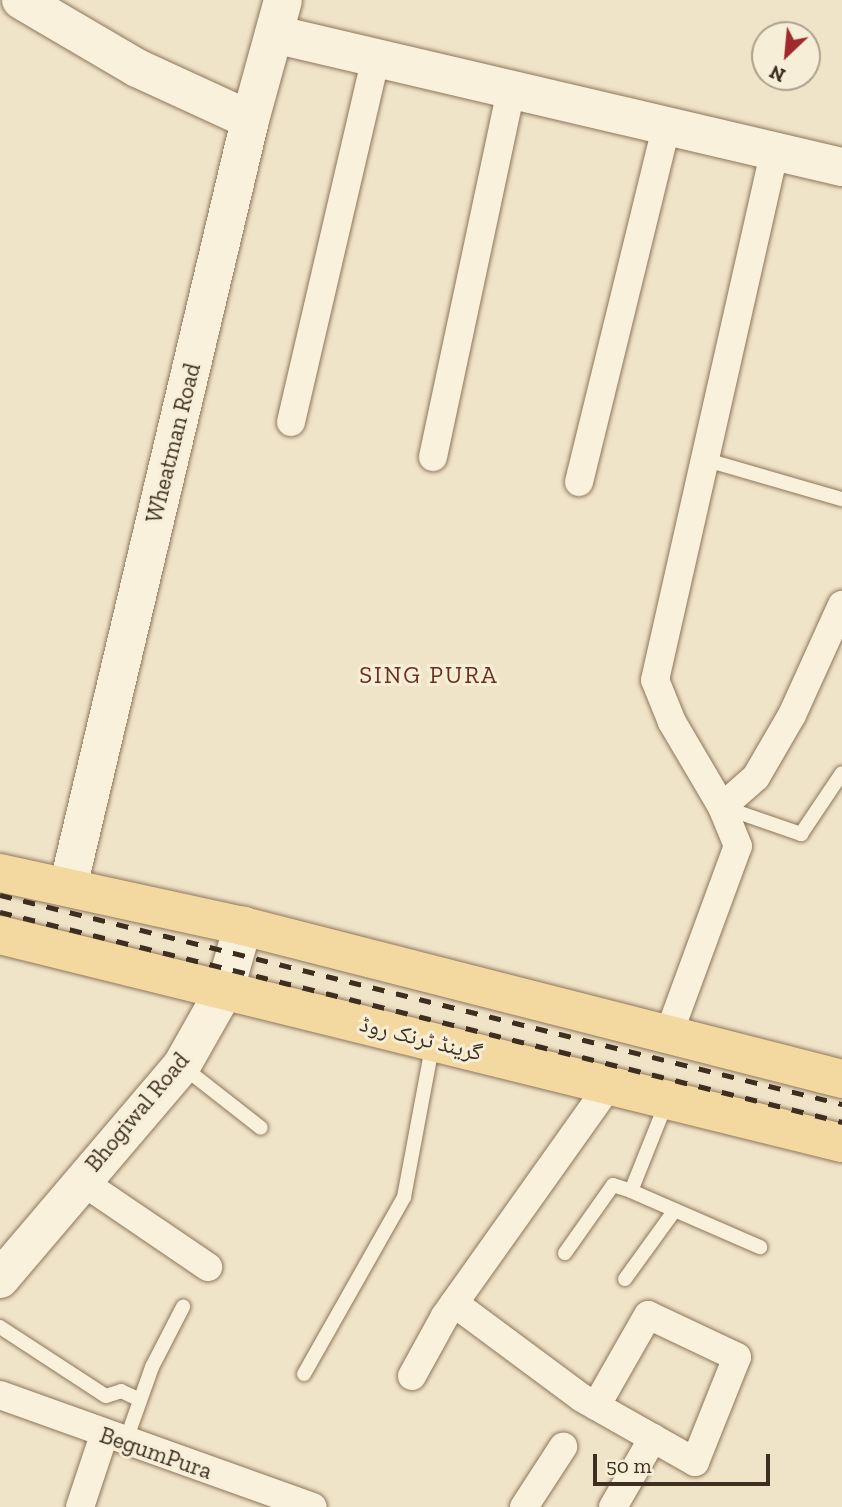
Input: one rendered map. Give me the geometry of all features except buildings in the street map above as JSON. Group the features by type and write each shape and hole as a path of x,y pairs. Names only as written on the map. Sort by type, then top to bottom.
{"main road":[{"path":"21,0 137,68 250,120"},
{"path":"279,17 376,58 775,149 842,167"},
{"name":"Wheatman Road","path":"68,887 250,120 279,17"},
{"path":"0,873 243,926 842,1079"},
{"name":"Bhogiwal Road","path":"0,1279 80,1180 181,1065 225,989 243,926"},
{"name":"گرینڈ ٹرنک روڈ","path":"0,935 842,1143"}],"street":[{"path":"291,422 376,58"},
{"path":"433,457 511,89"},
{"path":"579,482 667,125"},
{"path":"668,1036 738,846 722,807 671,722 656,680 775,149"},
{"path":"722,807 756,777 792,715 842,606"},
{"path":"412,1376 454,1303 609,1085"},
{"path":"80,1180 208,1267"},
{"path":"454,1303 596,1406 695,1462 737,1357 648,1315 596,1406"},
{"name":"BegumPura","path":"0,1395 114,1439 313,1507"},
{"path":"613,1507 653,1438"},
{"path":"80,1507 114,1439"},
{"path":"524,1507 563,1447"}],"lane":[{"path":"704,459 842,499"},
{"path":"722,807 802,834 842,773"},
{"path":"304,1374 404,1198 434,1041"},
{"path":"181,1065 261,1128"},
{"path":"631,1191 668,1100"},
{"path":"565,1253 613,1185 760,1247"},
{"path":"625,1279 675,1210"},
{"path":"114,1439 140,1400 183,1307"},
{"path":"0,1327 106,1396 121,1391 140,1400"}],"railway":[{"path":"0,895 842,1104"},
{"path":"0,912 842,1122"}],"district":[{"name":"SING PURA","path":"429,675"}]}
